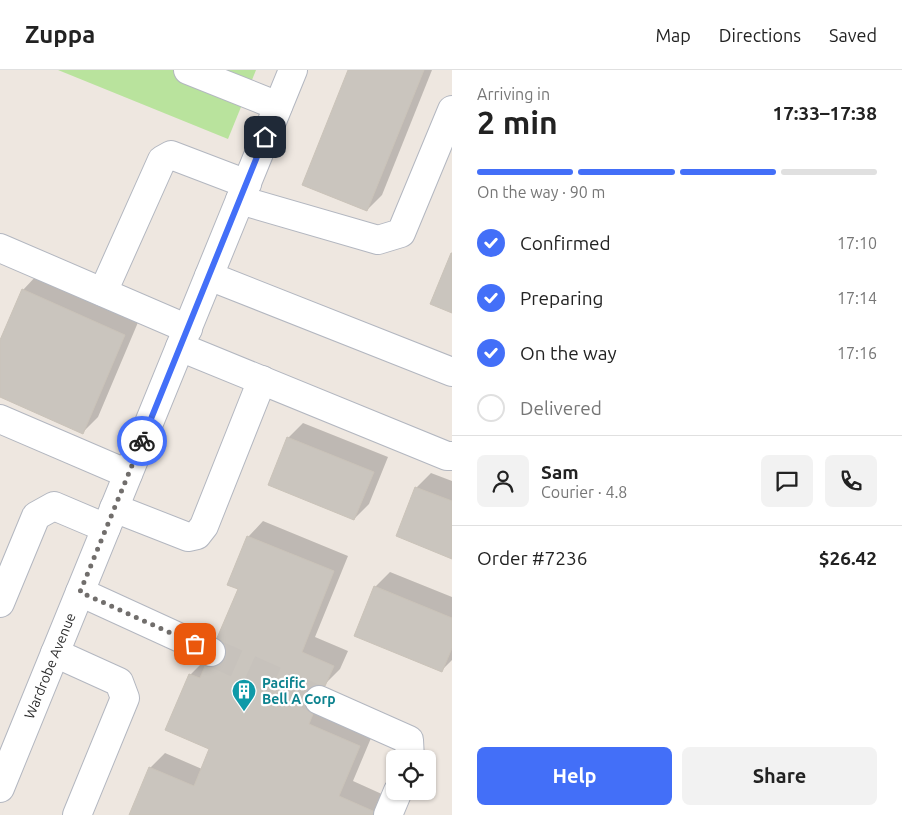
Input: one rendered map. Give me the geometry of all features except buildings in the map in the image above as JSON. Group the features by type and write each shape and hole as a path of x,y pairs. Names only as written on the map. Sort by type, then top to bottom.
{"street":[{"name":"Wardrobe Avenue","path":"0,788 9,740 55,653 293,70"},
{"path":"197,72 278,106"},
{"path":"103,292 162,160 171,155 243,192 378,240 401,233 452,110"},
{"path":"0,248 103,292 262,380 447,456 452,456"},
{"path":"209,276 452,372"},
{"path":"0,603 36,516 54,506 188,537 197,535 204,526 262,380"},
{"path":"0,419 128,474"},
{"path":"80,592 211,652"},
{"path":"55,653 119,682 125,698 77,815"},
{"path":"319,700 408,740 409,750"},
{"path":"388,815 394,800"}],"green space":[{"path":"58,70 256,70 228,139"}],"tunnel":[{"path":"211,652 319,700"}],"way so far":[{"path":"142,441 80,592 195,644"}],"place":[{"name":"Pacific Bell A Corp","path":"244,712"}],"route":[{"path":"142,441 265,137"}]}
